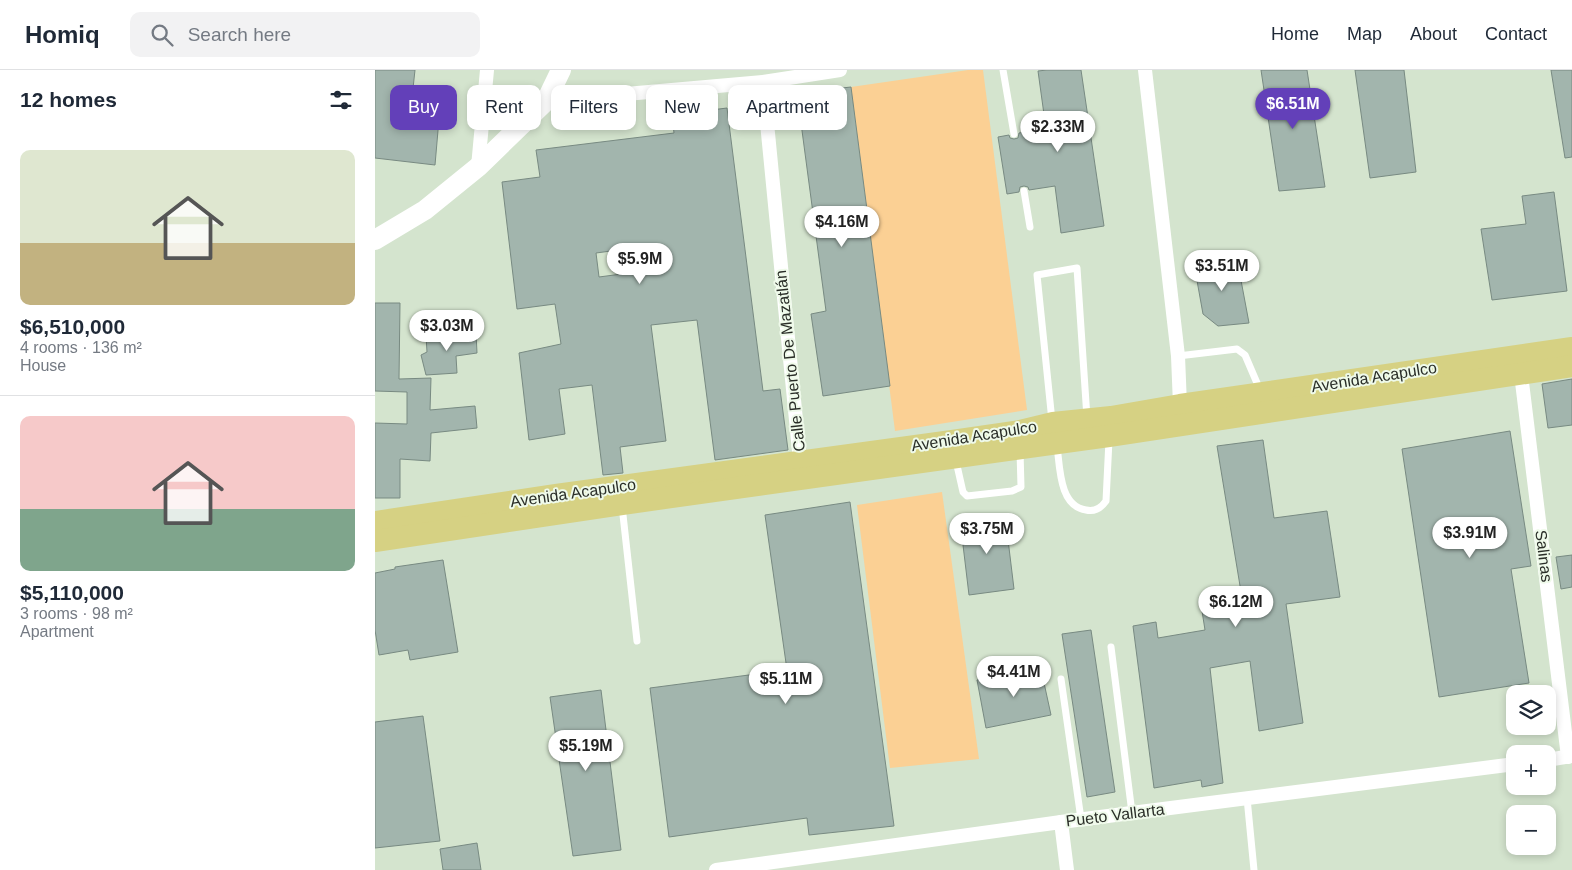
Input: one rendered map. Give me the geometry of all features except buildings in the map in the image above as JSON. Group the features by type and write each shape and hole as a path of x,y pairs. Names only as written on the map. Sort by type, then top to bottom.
{"main road":[{"name":"Avenida Acapulco","path":"375,522 622,495 953,449 1520,364 1572,348"},
{"name":"Avenida Acapulco","path":"1054,434 1088,419 1110,426 1180,405 1261,394 1520,364 1572,366"},
{"name":"Avenida Acapulco","path":"375,541 800,461 953,449"}],"street":[{"path":"478,167 487,70"},
{"path":"375,240 425,210 478,167 547,101 561,70"},
{"path":"547,101 763,82 815,72 839,70"},
{"path":"1145,70 1178,356 1180,405"},
{"name":"Calle Puerto De Mazatlán","path":"763,82 800,461"},
{"name":"Salinas","path":"1520,364 1570,757"},
{"path":"1556,759 1570,757"},
{"name":"Pueto Vallarta","path":"716,870 1061,822 1506,765"},
{"path":"1061,822 1067,870"}],"lane":[{"path":"1003,70 1014,134"},
{"path":"1024,191 1030,227"},
{"path":"1088,419 1077,268 1037,275 1054,434 1064,491 1076,508 1088,511 1101,508 1106,501 1110,426"},
{"path":"1178,356 1237,349 1245,355 1261,394"},
{"path":"953,449 963,492 967,496 1012,492 1021,487 1020,439"},
{"path":"622,495 637,641"},
{"path":"1111,647 1132,813"},
{"path":"1061,680 1081,820"},
{"path":"1247,798 1254,870"}],"shaded area":[{"path":"375,70 1572,70 1572,870 375,870"},
{"path":"968,70 983,70 1027,410 895,431 851,87"},
{"path":"942,492 979,759 890,768 857,505"}]}
